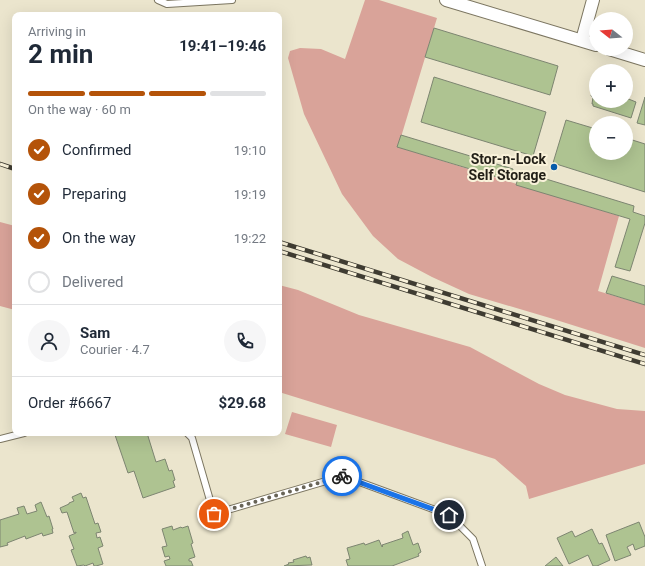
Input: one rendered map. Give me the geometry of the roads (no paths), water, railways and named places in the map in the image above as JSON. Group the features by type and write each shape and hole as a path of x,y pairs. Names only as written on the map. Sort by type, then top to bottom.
{"street":[{"path":"446,0 589,42"},
{"path":"582,40 593,0"},
{"path":"632,56 645,60"}],"lane":[{"path":"158,0 167,4 232,0"},
{"path":"0,439 12,436"},
{"path":"190,436 192,438 214,514 343,476 449,515 473,539 482,566"}],"railway":[{"path":"0,164 12,168"},
{"path":"282,243 645,355"},
{"path":"282,252 645,364"}],"place":[{"name":"Stor-n-Lock Self Storage","path":"554,167"}]}
